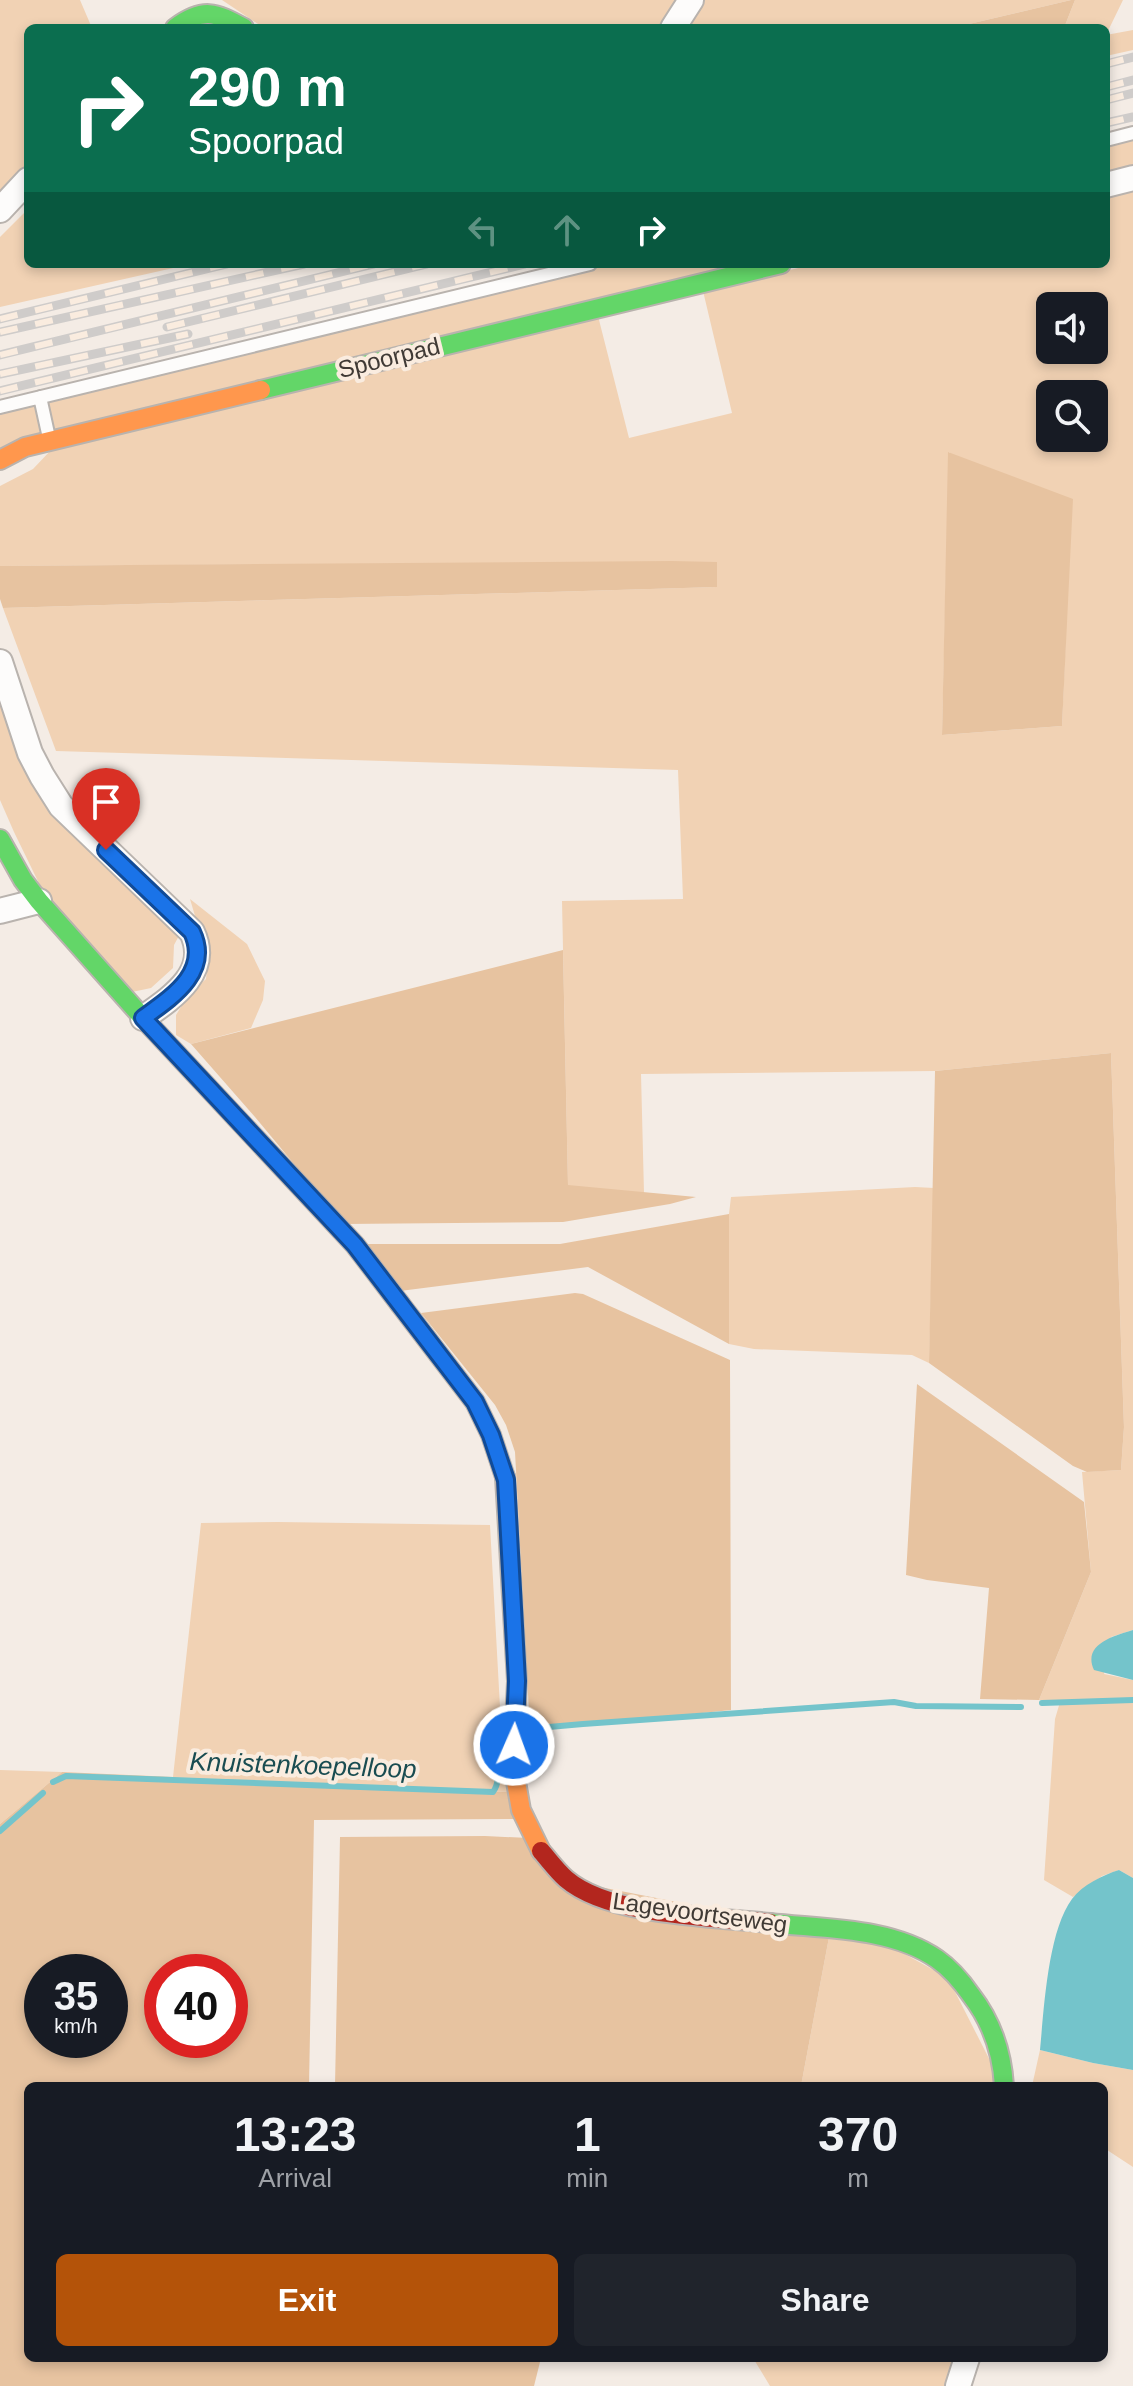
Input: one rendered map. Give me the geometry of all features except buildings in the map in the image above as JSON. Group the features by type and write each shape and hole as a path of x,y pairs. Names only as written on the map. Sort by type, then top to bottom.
{"street":[{"path":"676,24 691,0"},
{"path":"182,21 212,12 236,24"},
{"path":"1110,184 1133,178"},
{"path":"0,210 24,184"},
{"name":"Spoorpad","path":"0,460 25,447 764,268"},
{"path":"0,662 30,753 61,806 192,932 199,945 199,958 193,972 169,999 143,1018"},
{"name":"Lagevoortseweg","path":"0,839 39,901 143,1018 355,1245 475,1402 491,1435 506,1480 517,1681 513,1765 521,1810 538,1847 566,1879 601,1900 641,1909 861,1933 897,1940 937,1958 973,1994 994,2031 1003,2061 1004,2082"},
{"path":"0,911 39,901"},
{"path":"958,2386 966,2362"}],"lane":[{"path":"1110,139 1133,133"},
{"path":"0,407 573,268"},
{"path":"40,397 50,441"}],"shaded area":[{"path":"0,0 80,0 90,24 24,24 24,183 0,207"},
{"path":"222,0 680,0 665,24 258,24"},
{"path":"695,0 1071,0 969,24 680,24"},
{"path":"1071,0 1075,0 1066,24 969,24"},
{"path":"1075,0 1123,0 1110,27 1110,24 1066,24"},
{"path":"1133,30 1133,50 1110,55 1110,34"},
{"path":"1133,138 1133,171 1110,177 1110,143"},
{"path":"1133,187 1133,1630 1111,1637 1104,1674 1133,1680 1133,1878 1119,1870 1102,1876 1073,1897 1044,1880 1055,1719 1060,1702 1039,1700 1091,1572 1082,1472 1121,1470 1124,1427 1111,1053 935,1071 641,1074 644,1193 568,1186 562,901 683,899 678,770 56,751 3,608 716,587 716,562 0,566 0,486 33,469 52,449 598,316 629,438 732,413 703,291 798,268 1110,268 1110,192","holes":["949,452 1066,633 1062,726 942,735"]},
{"path":"24,213 24,268 173,268 0,307 0,237"},
{"path":"590,268 732,268 0,450 0,411"},
{"path":"948,452 1073,499 1062,726 942,735"},
{"path":"717,562 717,587 3,608 0,599 0,566"},
{"path":"0,686 23,755 181,932 174,945 173,968 151,988 132,992 51,908 0,800"},
{"path":"190,899 247,944 265,981 263,1000 251,1028 191,1044 176,1035 176,1015 189,994 206,979 208,960"},
{"path":"563,950 568,1185 696,1197 563,1222 344,1224 191,1044"},
{"path":"1111,1053 1124,1427 1121,1470 1087,1472 1073,1466 929,1363 935,1071"},
{"path":"934,1188 929,1363 912,1355 754,1349 729,1344 731,1197"},
{"path":"729,1214 729,1344 588,1267 400,1291 364,1244 560,1244"},
{"path":"575,1293 730,1360 731,1710 530,1731 515,1452 495,1405 421,1313"},
{"path":"917,1384 1084,1502 1091,1572 1039,1700 980,1699 989,1588 906,1575"},
{"path":"201,1523 490,1525 503,1762 508,1792 173,1777"},
{"path":"0,1770 62,1772 0,1824"},
{"path":"62,1772 508,1792 519,1819 314,1820 309,2082 24,2082 24,2362 540,2362 534,2386 0,2386 0,1824"},
{"path":"340,1837 529,1838 559,1879 830,1932 802,2082 335,2082"},
{"path":"830,1932 874,1937 948,1978 1001,2082 802,2082"},
{"path":"1040,2050 1133,2070 1133,2167 1108,2151 1108,2082 1033,2082"},
{"path":"755,2362 960,2362 952,2386 770,2386"}],"water":[{"path":"1133,1630 1133,1680 1094,1670 1091,1661 1096,1648 1109,1638"},
{"path":"1119,1870 1133,1878 1133,2070 1040,2050 1048,1971 1064,1913 1081,1889"}],"waterway":[{"name":"Knuistenkoepelloop","path":"1042,1703 1133,1700"},
{"name":"Knuistenkoepelloop","path":"534,1731 583,1724 894,1702 916,1706 1021,1707"},
{"name":"Knuistenkoepelloop","path":"53,1782 66,1776 493,1792 498,1779 498,1733"},
{"name":"Knuistenkoepelloop","path":"0,1831 43,1793"}],"railway":[{"path":"1110,63 1133,57"},
{"path":"1110,86 1133,80"},
{"path":"1110,99 1133,93"},
{"path":"1110,122 1133,117"},
{"path":"0,319 210,268"},
{"path":"0,332 286,268"},
{"path":"0,355 358,268"},
{"path":"167,327 410,268"},
{"path":"0,391 508,268"},
{"path":"0,374 188,334"}],"traffic: fast":[{"path":"181,24 209,14 236,24"},
{"path":"261,390 764,268"},
{"path":"0,839 39,901 143,1018 355,1245 400,1304"},
{"path":"770,1923 878,1935 919,1949 937,1959 960,1980 985,2016 998,2049 1004,2082"}],"traffic: slow":[{"path":"0,460 25,447 261,390"},
{"path":"505,1477 517,1681 513,1765 521,1810 541,1851"}],"traffic: jam":[{"path":"400,1304 475,1402 491,1435 505,1477"},
{"path":"541,1851 566,1879 608,1901 663,1913 770,1923"}],"route":[{"path":"106,850 192,932 199,945 199,958 193,972 169,999 143,1018 355,1245 475,1402 491,1435 506,1480 517,1681 514,1745"}]}
